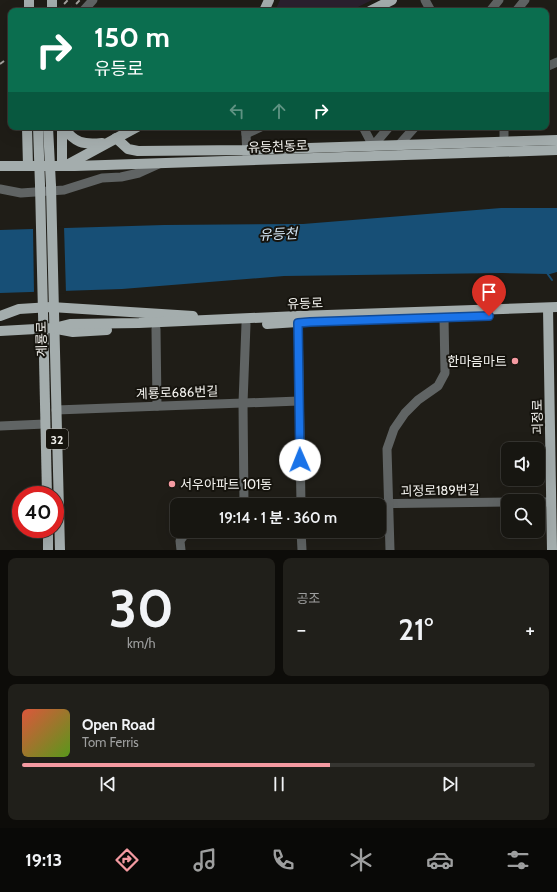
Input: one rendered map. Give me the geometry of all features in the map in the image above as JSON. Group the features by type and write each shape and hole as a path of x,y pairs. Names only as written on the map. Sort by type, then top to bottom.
{"main road":[{"path":"376,8 392,0"},
{"path":"27,130 28,166"},
{"path":"33,130 34,150 39,155"},
{"name":"계룡로","path":"38,130 39,166 46,185"},
{"name":"계룡로","path":"47,486 45,424 48,312 46,185 50,166 49,156 56,130"},
{"path":"57,130 64,166 131,130"},
{"path":"60,130 76,141 91,144 111,140"},
{"name":"유등천동로","path":"111,140 128,149 138,151 247,155 557,150"},
{"name":"유등천동로","path":"0,166 64,166 162,162 373,146 557,140"},
{"path":"0,316 20,309 51,307 190,315 210,320"},
{"name":"유등로","path":"48,328 73,332 156,329 298,320 310,322 552,311"},
{"name":"유등로","path":"0,331 48,328 70,324 210,320 298,320 552,311"},
{"name":"괴정로","path":"552,311 554,431 551,502 554,545"},
{"name":"계룡로","path":"48,328 56,410 60,550"},
{"path":"48,538 48,550"}],"street":[{"path":"86,8 93,0"},
{"path":"492,8 499,0"},
{"path":"518,8 525,0"},
{"path":"365,130 373,146 386,130"},
{"path":"398,146 412,130"},
{"path":"504,130 504,141"},
{"path":"245,131 247,155"},
{"path":"0,189 21,193 64,190 102,178 121,177 139,173 162,162"},
{"path":"390,550 390,503 387,449 394,429 405,413 418,400 438,386 445,373 444,317"},
{"path":"298,320 301,498"},
{"path":"244,498 243,403 246,324"},
{"path":"156,329 157,406"},
{"name":"계룡로686번길","path":"56,410 299,401"},
{"path":"0,426 45,424"},
{"name":"괴정로189번길","path":"386,503 501,502"},
{"path":"545,502 551,502"},
{"path":"181,550 180,540 182,538"},
{"path":"302,538 302,550"}],"shaded area":[{"path":"280,0 372,0 356,8 276,8"}],"water":[{"name":"유등천","path":"501,208 557,208 557,272 550,274 502,273 284,276 122,289 0,293 0,230 164,225 303,224"}],"pier":[{"path":"64,226 66,293 34,294 33,227"}],"waterway":[{"path":"547,273 552,280"}],"railway":[{"path":"60,8 68,0"},
{"path":"72,8 80,0"},
{"path":"0,64 8,58"}],"place":[{"name":"한마음마트","path":"515,361"},
{"name":"서우아파트 101동","path":"172,484"}],"route":[{"path":"300,460 298,323 489,316"}]}
